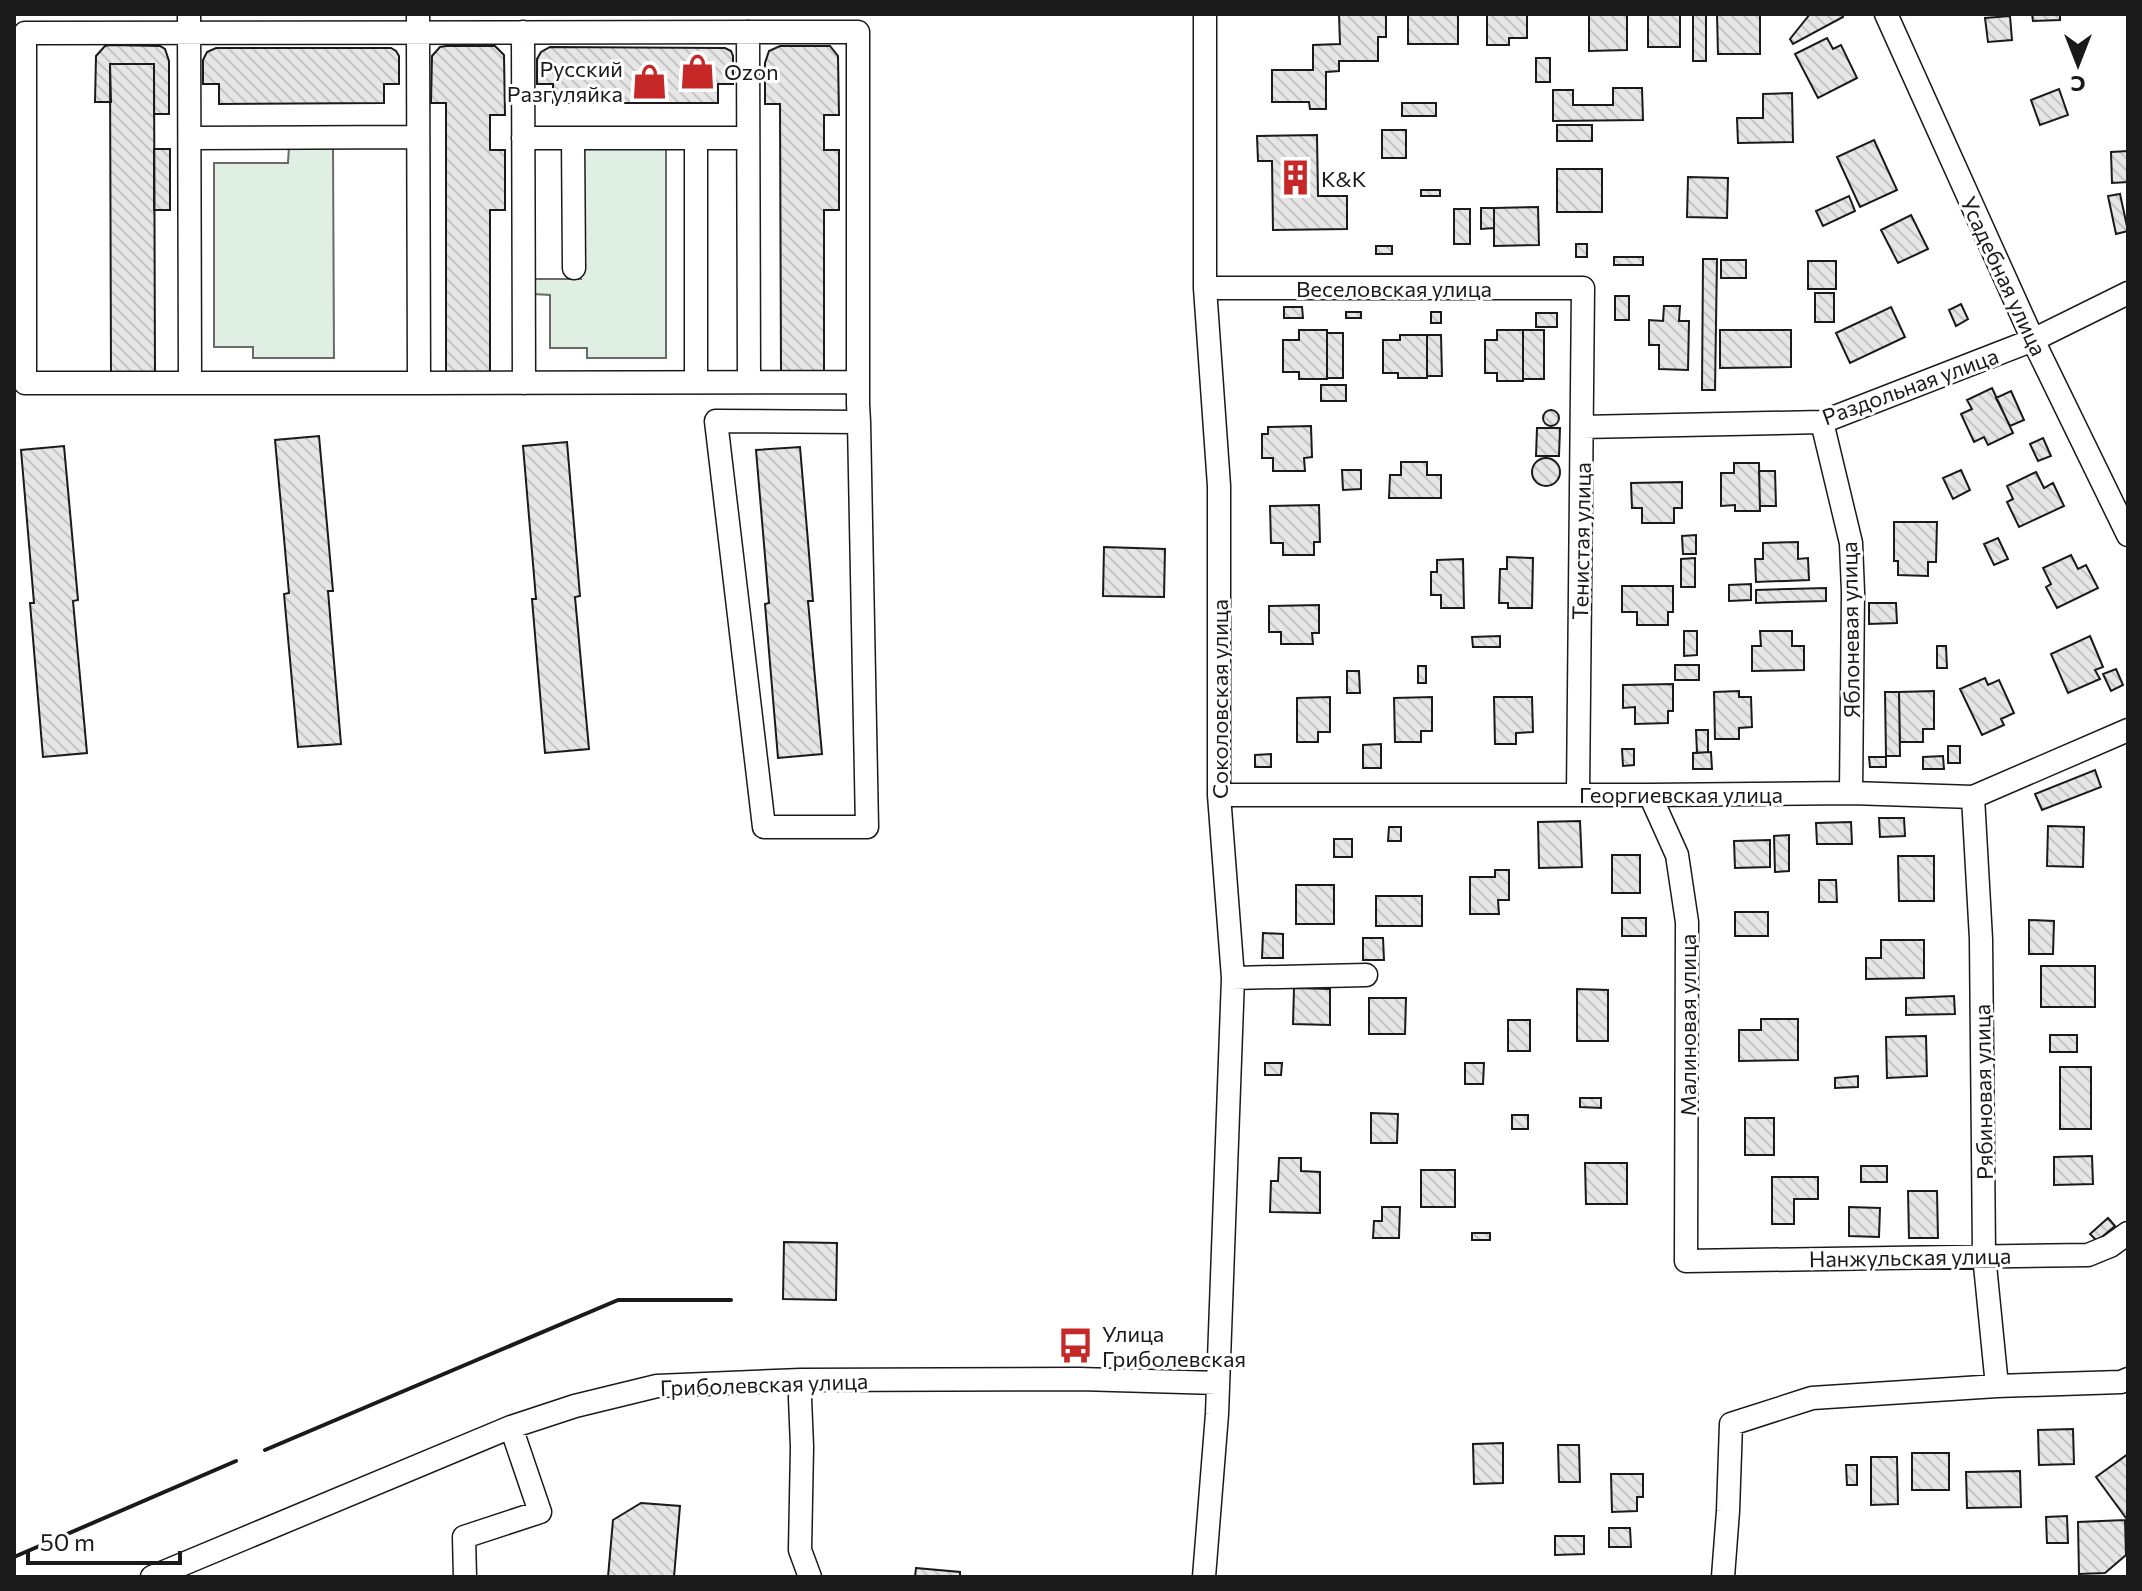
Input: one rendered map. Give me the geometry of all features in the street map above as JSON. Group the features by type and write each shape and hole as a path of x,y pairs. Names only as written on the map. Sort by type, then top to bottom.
{"street":[{"name":"Соколовская улица","path":"1204,1577 1217,1414 1233,978 1219,795 1219,486 1205,288 1205,14"},
{"name":"Усадебная улица","path":"1886,14 2033,340 2128,535"},
{"path":"190,23 190,383"},
{"path":"858,382 25,383 25,33 190,23 418,23 523,32 858,32 858,382 859,422 867,827 764,827 716,421 859,422"},
{"path":"418,23 419,383"},
{"path":"523,32 524,383"},
{"path":"748,32 749,382"},
{"path":"190,138 418,137"},
{"path":"523,138 748,138"},
{"path":"573,138 574,268"},
{"path":"696,138 696,382"},
{"name":"Веселовская улица","path":"1205,288 1583,288"},
{"name":"Тенистая улица","path":"1578,794 1583,288"},
{"name":"Раздольная улица","path":"1582,427 1822,422 2033,340 2128,293"},
{"name":"Яблоневая улица","path":"1822,422 1851,543 1851,793"},
{"name":"Георгиевская улица","path":"1219,795 1851,793 1973,797 2128,730"},
{"name":"Малиновая улица","path":"1650,795 1677,855 1687,922 1686,1261"},
{"name":"Рябиновая улица","path":"1973,797 1981,939 1984,1255 1997,1386"},
{"path":"1233,978 1366,975"},
{"name":"Нанжульская улица","path":"1686,1261 2088,1255 2110,1246 2128,1233"},
{"name":"Гриболевская улица","path":"152,1577 195,1569 511,1427 575,1406 657,1386 801,1380 1079,1379 1218,1383"},
{"path":"801,1380 800,1550 810,1577"},
{"path":"1723,1577 1731,1424 1812,1398 1997,1386 2126,1383"},
{"path":"465,1577 464,1537 540,1512 511,1427"}],"green space":[{"path":"581,145 666,145 666,358 587,358 587,348 550,348 550,295 534,294 534,279 581,279"},
{"path":"289,146 333,146 334,358 253,358 253,347 214,347 214,163 288,163"}],"building":[{"path":"1339,14 1386,14 1386,37 1378,37 1378,61 1339,61 1339,71 1326,72 1326,109 1310,109 1309,102 1272,102 1272,70 1313,70 1313,45 1340,44"},
{"path":"1408,14 1458,14 1458,44 1408,44"},
{"path":"1487,14 1527,14 1527,38 1509,38 1509,45 1487,45"},
{"path":"1589,14 1627,14 1627,50 1589,51"},
{"path":"1648,14 1680,14 1680,47 1648,47"},
{"path":"1693,14 1706,14 1706,61 1693,61"},
{"path":"1717,14 1760,14 1760,54 1718,54"},
{"path":"1810,14 1842,14 1843,17 1793,44 1790,39"},
{"path":"2032,14 2060,14 2060,20 2033,21"},
{"path":"2010,16 2012,40 1988,42 1985,18"},
{"path":"1827,38 1833,49 1841,45 1857,78 1818,98 1795,54"},
{"path":"110,45 160,46 165,49 169,61 169,114 154,114 154,64 110,64 111,102 95,102 96,56"},
{"path":"495,46 504,55 505,115 490,115 490,150 505,150 505,210 490,210 490,373 446,373 446,103 431,103 432,56 440,47"},
{"path":"780,46 830,46 838,56 839,115 824,115 824,150 839,150 839,210 824,210 824,373 781,373 780,104 765,104 765,63 769,51"},
{"path":"550,47 725,48 733,56 733,84 718,84 718,103 553,103 553,84 537,84 537,59 541,52"},
{"path":"216,48 391,48 399,56 399,84 384,84 384,103 219,104 219,84 203,84 203,60 207,52"},
{"path":"1536,58 1550,58 1550,82 1536,82"},
{"path":"110,64 154,64 155,372 111,372"},
{"path":"1613,88 1642,88 1643,120 1553,121 1553,90 1573,90 1573,105 1613,105"},
{"path":"2059,89 2068,115 2040,125 2031,100"},
{"path":"1792,93 1793,142 1738,143 1737,118 1763,118 1763,94"},
{"path":"1402,103 1436,103 1436,116 1402,116"},
{"path":"1557,125 1592,125 1592,141 1557,141"},
{"path":"1382,130 1406,130 1406,158 1382,158"},
{"name":"K&K","path":"1317,135 1318,196 1347,196 1347,229 1273,230 1272,161 1258,161 1257,136"},
{"path":"1874,140 1897,190 1860,207 1837,157"},
{"path":"154,149 170,149 170,210 154,210"},
{"path":"2128,151 2128,182 2112,183 2111,152"},
{"path":"1557,169 1602,169 1602,212 1557,212"},
{"path":"1688,177 1728,178 1727,218 1687,217"},
{"path":"1421,190 1440,190 1440,196 1421,196"},
{"path":"2120,194 2128,231 2116,234 2108,196"},
{"path":"1849,196 1855,211 1823,226 1816,211"},
{"path":"1538,207 1539,245 1494,246 1494,208"},
{"path":"1481,208 1494,208 1494,228 1481,229"},
{"path":"1454,209 1470,209 1470,244 1454,244"},
{"path":"1911,215 1928,249 1898,263 1881,230"},
{"path":"1576,244 1587,244 1587,257 1576,257"},
{"path":"1376,246 1392,246 1392,254 1376,254"},
{"path":"1614,257 1643,257 1643,265 1614,265"},
{"path":"1703,259 1717,259 1715,390 1702,390"},
{"path":"1721,260 1746,260 1746,278 1721,278"},
{"path":"1808,261 1836,261 1836,289 1808,289"},
{"path":"1815,293 1834,293 1834,322 1815,322"},
{"path":"1615,296 1629,296 1629,320 1615,320"},
{"path":"1961,304 1968,319 1956,326 1949,310"},
{"path":"1664,306 1680,306 1679,321 1689,321 1688,370 1659,369 1659,345 1649,345 1649,320 1663,321"},
{"path":"1284,307 1302,307 1303,318 1284,318"},
{"path":"1891,307 1905,337 1850,363 1836,333"},
{"path":"1346,312 1361,312 1361,318 1346,318"},
{"path":"1431,312 1441,312 1441,323 1431,323"},
{"path":"1536,313 1557,313 1557,327 1536,327"},
{"path":"1299,330 1327,330 1327,379 1299,379 1299,372 1283,372 1283,340 1299,340"},
{"path":"1497,330 1523,330 1523,381 1497,381 1497,373 1485,373 1485,340 1497,340"},
{"path":"1523,330 1544,330 1544,379 1523,379"},
{"path":"1720,330 1791,330 1791,367 1720,368"},
{"path":"1327,333 1343,333 1343,378 1327,378"},
{"path":"1400,335 1427,335 1427,378 1398,378 1398,373 1383,373 1383,340 1400,340"},
{"path":"1427,335 1441,335 1442,376 1427,376"},
{"path":"1321,385 1346,385 1346,401 1321,401"},
{"path":"1992,388 2013,433 1988,445 1984,437 1974,442 1961,414 1972,409 1967,400"},
{"path":"2011,391 2024,420 2010,426 1996,398"},
{"path":"1548,410 1554,410 1559,418 1557,424 1548,426 1543,421 1543,415"},
{"path":"1311,426 1312,457 1304,458 1305,471 1273,471 1273,458 1262,458 1262,434 1268,434 1268,427"},
{"path":"1537,428 1560,428 1559,456 1536,456"},
{"path":"319,436 333,591 328,591 341,744 298,747 284,594 289,593 275,440"},
{"path":"2043,438 2051,456 2038,461 2030,444"},
{"path":"567,442 580,596 575,597 589,749 545,753 523,446"},
{"path":"64,446 78,600 73,601 87,753 43,757 21,450"},
{"path":"800,447 813,601 808,601 822,754 778,758 756,450"},
{"path":"1546,458 1556,462 1560,472 1556,482 1546,486 1536,482 1532,472 1536,462"},
{"path":"1401,462 1427,462 1427,475 1441,475 1441,498 1389,498 1390,475 1401,475"},
{"path":"1734,463 1759,463 1760,511 1735,511 1735,505 1721,506 1721,473 1734,473"},
{"path":"1342,470 1361,470 1361,489 1343,490"},
{"path":"1961,470 1970,490 1953,499 1943,478"},
{"path":"1759,471 1775,471 1776,506 1760,506"},
{"path":"2036,472 2044,488 2053,483 2064,506 2019,527 2007,502 2013,499 2007,486"},
{"path":"1682,482 1682,508 1674,508 1674,523 1642,523 1642,508 1632,508 1631,483"},
{"path":"1319,505 1320,542 1314,542 1314,555 1283,555 1283,543 1271,543 1270,506"},
{"path":"1894,522 1937,522 1936,562 1928,562 1928,576 1898,575 1898,561 1894,561"},
{"path":"1696,535 1696,554 1683,554 1682,536"},
{"path":"1998,538 2008,559 1994,565 1984,544"},
{"path":"1798,542 1798,559 1808,558 1809,580 1756,582 1755,559 1763,559 1763,543"},
{"path":"1104,547 1165,549 1164,597 1103,596"},
{"path":"2071,555 2078,569 2086,565 2098,588 2057,608 2046,587 2051,584 2043,568"},
{"path":"1507,557 1533,558 1532,608 1508,608 1508,603 1499,603 1500,569 1507,569"},
{"path":"1695,558 1695,587 1681,587 1681,559"},
{"path":"1463,559 1464,608 1441,608 1441,595 1431,595 1431,572 1437,572 1437,560"},
{"path":"1751,584 1751,600 1729,601 1729,585"},
{"path":"1622,586 1673,586 1673,612 1668,612 1668,625 1637,625 1637,612 1622,612"},
{"path":"1826,588 1826,601 1756,603 1756,590"},
{"path":"1869,603 1896,603 1897,623 1869,624"},
{"path":"1319,605 1319,633 1312,633 1313,644 1281,644 1281,632 1269,632 1269,606"},
{"path":"1684,631 1697,631 1697,655 1684,656"},
{"path":"1760,631 1792,631 1792,646 1804,646 1804,670 1752,671 1752,646 1761,646"},
{"path":"1500,636 1500,647 1473,647 1472,637"},
{"path":"2090,636 2103,667 2095,670 2100,679 2068,693 2051,654"},
{"path":"1937,646 1946,646 1947,668 1937,668"},
{"path":"1675,665 1699,665 1699,680 1675,680"},
{"path":"1418,666 1426,666 1426,683 1418,683"},
{"path":"2116,669 2123,685 2111,691 2103,674"},
{"path":"1347,671 1359,671 1360,693 1347,693"},
{"path":"1985,678 1988,685 1999,680 2014,713 2001,719 2004,725 1982,735 1960,689"},
{"path":"1673,684 1673,711 1668,711 1668,723 1635,724 1635,707 1623,708 1623,685"},
{"path":"1739,691 1739,697 1751,697 1752,727 1739,728 1739,739 1715,739 1714,692"},
{"path":"1934,691 1934,729 1923,729 1923,742 1900,742 1899,692"},
{"path":"1885,692 1899,692 1900,756 1886,756"},
{"path":"1330,697 1330,732 1318,732 1318,742 1297,742 1297,698"},
{"path":"1432,697 1432,731 1421,731 1421,742 1395,742 1394,698"},
{"path":"1494,697 1532,697 1533,732 1516,733 1516,744 1495,744"},
{"path":"1696,730 1708,730 1708,752 1697,753"},
{"path":"1381,744 1381,768 1363,768 1363,745"},
{"path":"1948,746 1960,746 1960,763 1948,763"},
{"path":"1622,749 1634,749 1634,765 1623,766"},
{"path":"1711,752 1712,769 1693,769 1693,753"},
{"path":"1271,754 1271,767 1255,767 1255,755"},
{"path":"1943,756 1944,769 1923,769 1923,757"},
{"path":"1869,757 1886,757 1886,767 1870,767"},
{"path":"2095,770 2101,787 2042,810 2035,794"},
{"path":"1879,818 1904,818 1905,836 1880,837"},
{"path":"1580,821 1582,867 1539,868 1538,822"},
{"path":"1851,822 1852,844 1817,844 1816,823"},
{"path":"2048,826 2084,827 2083,867 2047,866"},
{"path":"1389,827 1401,827 1401,841 1388,841"},
{"path":"1789,835 1789,871 1775,872 1774,836"},
{"path":"1334,839 1352,839 1352,857 1334,857"},
{"path":"1770,840 1770,867 1735,868 1734,841"},
{"path":"1612,855 1640,855 1640,893 1612,893"},
{"path":"1898,856 1934,856 1934,901 1899,901"},
{"path":"1495,870 1509,870 1509,900 1498,900 1499,914 1470,914 1470,877 1495,877"},
{"path":"1819,880 1836,880 1837,902 1819,902"},
{"path":"1296,885 1334,885 1334,924 1296,924"},
{"path":"1376,896 1422,896 1422,926 1376,926"},
{"path":"1735,912 1768,912 1768,936 1735,936"},
{"path":"1622,918 1646,918 1646,936 1622,936"},
{"path":"2029,920 2054,921 2053,954 2029,954"},
{"path":"1263,933 1283,934 1283,958 1262,958"},
{"path":"1363,938 1383,938 1384,960 1363,960"},
{"path":"1881,940 1924,940 1924,978 1866,979 1866,958 1881,958"},
{"path":"2041,966 2095,966 2095,1007 2041,1007"},
{"path":"1294,988 1330,989 1330,1025 1293,1024"},
{"path":"1577,989 1608,990 1608,1041 1577,1041"},
{"path":"1954,996 1955,1014 1906,1015 1906,998"},
{"path":"1369,998 1406,998 1405,1034 1369,1034"},
{"path":"1761,1019 1798,1019 1798,1060 1739,1061 1739,1030 1761,1030"},
{"path":"1508,1020 1530,1020 1530,1051 1508,1051"},
{"path":"2050,1035 2077,1035 2077,1052 2050,1052"},
{"path":"1926,1036 1927,1076 1887,1078 1886,1037"},
{"path":"1265,1063 1282,1063 1281,1075 1265,1075"},
{"path":"1465,1063 1484,1063 1483,1084 1465,1084"},
{"path":"2060,1067 2091,1067 2091,1129 2060,1129"},
{"path":"1858,1076 1858,1087 1835,1088 1835,1078"},
{"path":"1580,1098 1601,1098 1601,1108 1580,1107"},
{"path":"1371,1113 1398,1114 1397,1143 1371,1143"},
{"path":"1512,1115 1528,1115 1528,1129 1512,1129"},
{"path":"1745,1118 1774,1118 1774,1155 1745,1155"},
{"path":"2092,1156 2093,1184 2054,1185 2054,1157"},
{"path":"1279,1158 1301,1158 1301,1171 1320,1172 1320,1213 1270,1212 1271,1181 1278,1181"},
{"path":"1585,1163 1627,1163 1627,1204 1586,1204"},
{"path":"1861,1166 1887,1166 1887,1182 1861,1182"},
{"path":"1421,1170 1455,1170 1455,1207 1421,1207"},
{"path":"1772,1177 1818,1177 1818,1199 1794,1199 1794,1224 1772,1224"},
{"path":"1908,1191 1937,1191 1938,1238 1909,1238"},
{"path":"1382,1207 1400,1207 1399,1238 1373,1238 1374,1221 1382,1221"},
{"path":"1849,1207 1880,1208 1879,1237 1849,1236"},
{"path":"2108,1218 2115,1226 2097,1241 2090,1234"},
{"path":"1472,1233 1490,1233 1490,1240 1472,1240"},
{"path":"784,1242 837,1243 836,1300 783,1299"},
{"path":"2073,1429 2074,1464 2039,1465 2038,1430"},
{"path":"1503,1443 1503,1483 1474,1484 1473,1444"},
{"path":"1558,1445 1579,1445 1580,1482 1559,1482"},
{"path":"1912,1453 1949,1453 1949,1490 1912,1490"},
{"path":"2128,1454 2128,1516 2126,1518 2096,1477"},
{"path":"1871,1457 1897,1457 1898,1504 1871,1505"},
{"path":"1846,1465 1857,1465 1857,1485 1847,1485"},
{"path":"2020,1471 2021,1507 1967,1508 1966,1472"},
{"path":"1611,1474 1643,1474 1643,1497 1637,1497 1637,1511 1612,1512"},
{"path":"641,1503 680,1506 674,1577 608,1577 613,1520"},
{"path":"2067,1516 2068,1543 2047,1543 2046,1517"},
{"path":"2125,1520 2126,1555 2105,1573 2079,1574 2078,1522"},
{"path":"1609,1528 1630,1528 1631,1547 1609,1547"},
{"path":"1555,1536 1584,1536 1584,1554 1555,1555"},
{"path":"916,1568 960,1572 960,1577 915,1577"}],"wall":[{"path":"265,1450 618,1300 731,1300"},
{"path":"14,1557 236,1461"}],"place":[{"name":"Ozon","path":"698,71"},
{"name":"Русский Разгуляйка","path":"649,81"},
{"name":"K&K","path":"1295,178"},
{"name":"Улица Гриболевская","path":"1076,1346"}]}
